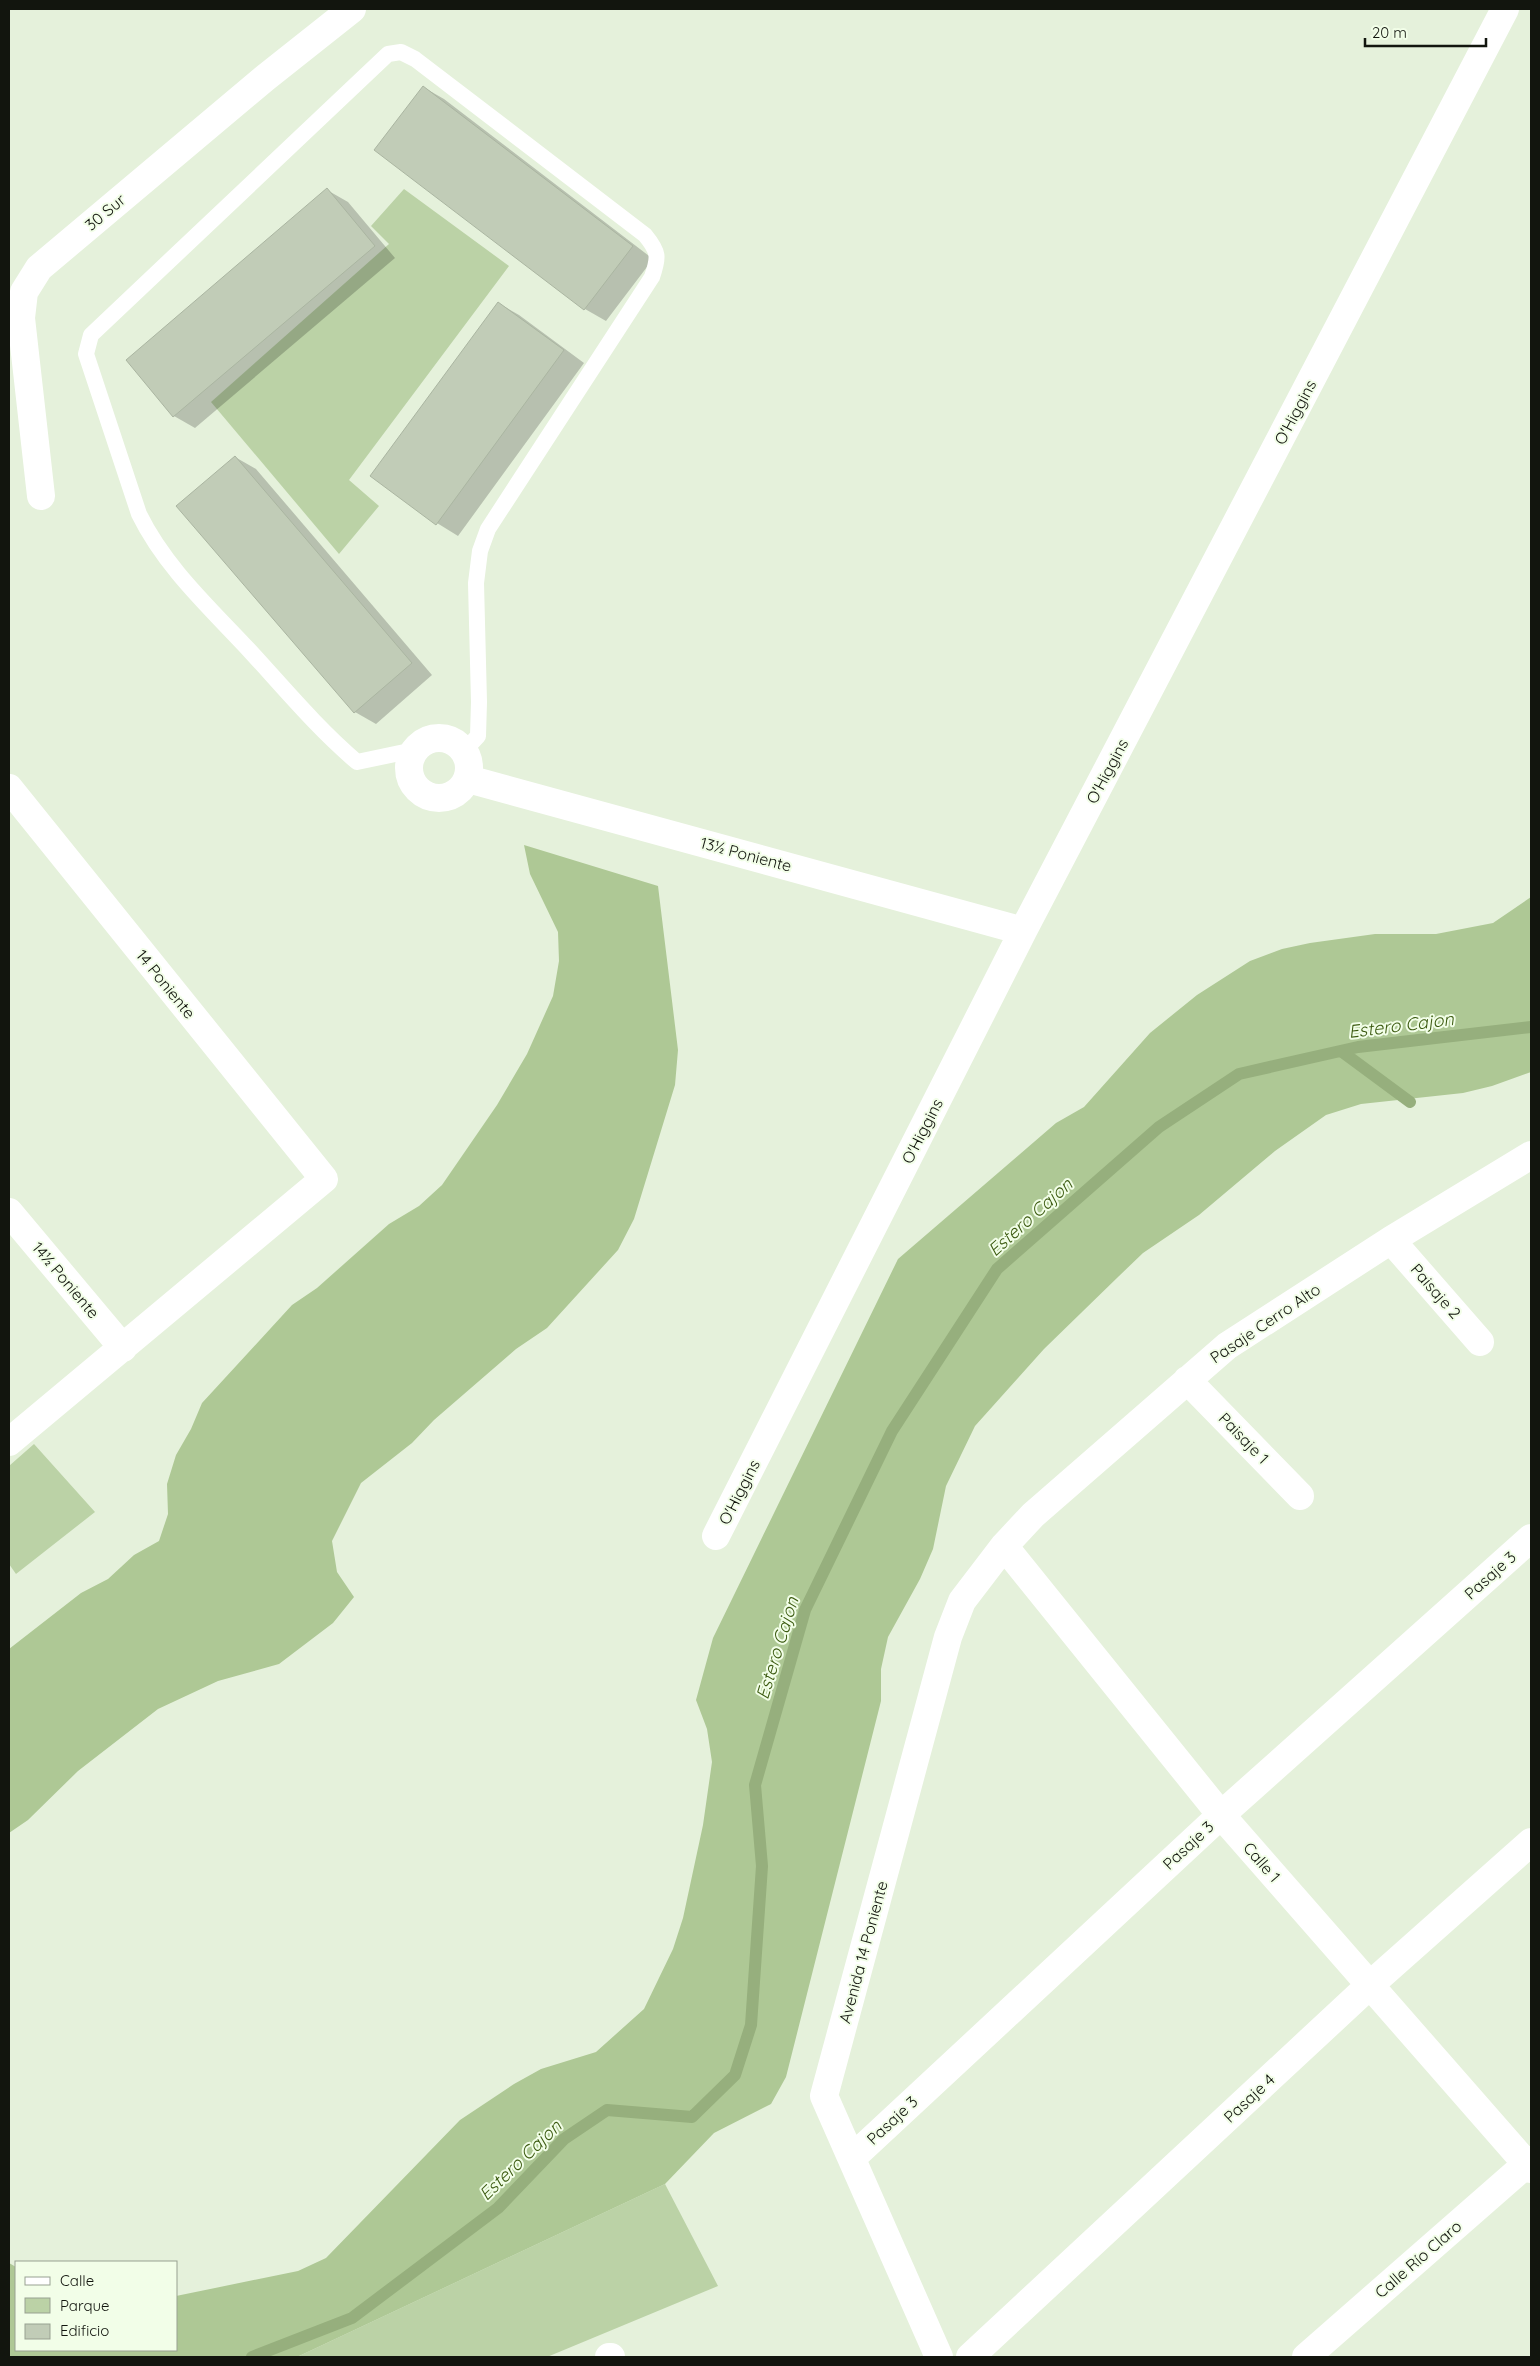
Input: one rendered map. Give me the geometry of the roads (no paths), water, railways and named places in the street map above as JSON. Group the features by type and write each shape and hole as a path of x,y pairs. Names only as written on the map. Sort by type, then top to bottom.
{"street":[{"name":"30 Sur","path":"41,496 21,318 24,292 38,268 265,78 352,9"},
{"name":"O'Higgins","path":"716,1536 1023,931 1505,9"},
{"path":"439,737 449,738 458,743 464,751 469,760 468,779 454,794 434,798 425,794 414,784 409,769 410,759 414,750 430,739 439,737"},
{"name":"13½ Poniente","path":"468,779 1023,931"},
{"name":"14 Poniente","path":"9,788 324,1179 123,1348"},
{"name":"Pasaje Cerro Alto","path":"1004,1546 1032,1515 1227,1346 1391,1240 1531,1155"},
{"name":"14½ Poniente","path":"9,1212 123,1348"},
{"name":"Paisaje 2","path":"1391,1240 1480,1342"},
{"path":"9,1442 123,1348"},
{"name":"Paisaje 1","path":"1187,1380 1300,1496"},
{"name":"Pasaje 3","path":"852,2158 1221,1814 1531,1538"},
{"name":"Calle 1","path":"1004,1546 1221,1814 1530,2164"},
{"name":"Avenida 14 Poniente","path":"940,2357 824,2096 948,1637 962,1601 1004,1546"},
{"name":"Pasaje 4","path":"970,2357 1370,1985 1531,1842"},
{"name":"Calle Río Claro","path":"1306,2357 1530,2164"}],"lane":[{"path":"414,750 357,762 321,728 174,569 151,539 139,514 86,354 91,335 388,54 401,52 415,59 646,235 657,250 657,264 652,277 488,529 480,551 476,582 478,736 464,751"}],"waterway":[{"name":"Estero Cajon","path":"252,2357 352,2318 498,2208 564,2139 607,2110 692,2117 735,2075 751,2025 762,1866 755,1785 805,1610 892,1431 997,1269 1159,1127 1239,1074 1358,1047 1531,1027"},
{"path":"1341,1051 1410,1102"}]}
